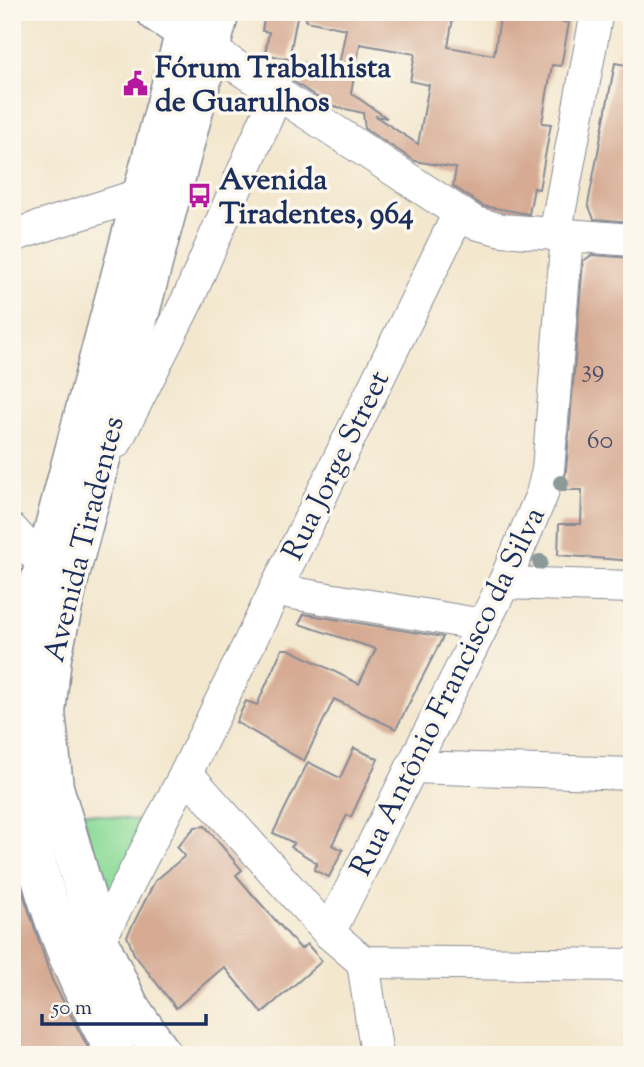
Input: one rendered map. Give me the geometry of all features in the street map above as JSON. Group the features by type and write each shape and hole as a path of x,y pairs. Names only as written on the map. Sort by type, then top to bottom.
{"main road":[{"name":"Avenida Tiradentes","path":"117,1055 87,1003 45,893 23,799 15,724 22,656 44,565 142,194 192,23"},
{"name":"Avenida Tiradentes","path":"163,1055 130,1007 99,941 54,787 46,713 52,657 96,481 192,23"}],"street":[{"name":"Rua Antônio Francisco da Silva","path":"329,933 504,583 542,494 548,470 561,235 597,12"},
{"path":"192,23 278,91 458,215 502,230 632,240"},
{"path":"96,481 189,297 278,91"},
{"path":"12,236 142,194"},
{"name":"Rua Jorge Street","path":"99,941 186,773 458,215"},
{"path":"12,530 44,565"},
{"path":"504,583 632,587"},
{"path":"275,590 482,625"},
{"path":"412,767 632,774"},
{"path":"186,773 329,933 363,962 632,965"},
{"path":"363,962 377,1055"}],"shaded area":[{"path":"625,12 632,12 632,123 605,119"}],"green space":[{"path":"82,812 152,823 110,913"}],"building":[{"path":"265,12 298,12 289,59 265,54 269,32 262,31"},
{"path":"307,12 454,12 448,47 494,55 501,12 569,23 561,66 552,65 542,123 551,124 539,189 534,188 529,214 483,206 453,186 456,168 415,161 365,129 363,113 329,105 294,82 286,75 289,60 338,70 346,29 306,21","holes":["360,44 415,54 410,81 429,85 418,144 375,116 387,118 351,93"]},
{"path":"615,63 632,66 632,222 594,219 588,204"},
{"path":"592,255 632,258 632,561 558,555 559,524 581,524 582,490 562,490 566,471 583,261"},
{"path":"304,614 443,637 396,729 334,699 304,761 236,722 246,701 257,705 282,649 289,649 359,684 376,649 299,624"},
{"path":"354,748 378,759 351,817 347,815 332,845 343,850 329,877 314,870 317,863 291,847 294,843 273,833 308,762 340,778"},
{"path":"205,826 242,870 236,875 253,895 301,949 307,944 322,961 262,1013 224,967 176,1008 134,954 127,936 155,881 185,856 177,847 195,827"},
{"path":"12,860 52,980 92,1055 12,1055"}],"place":[{"name":"Fórum Trabalhista de Guarulhos","path":"135,84"},
{"name":"Avenida Tiradentes, 964","path":"199,196"}]}
